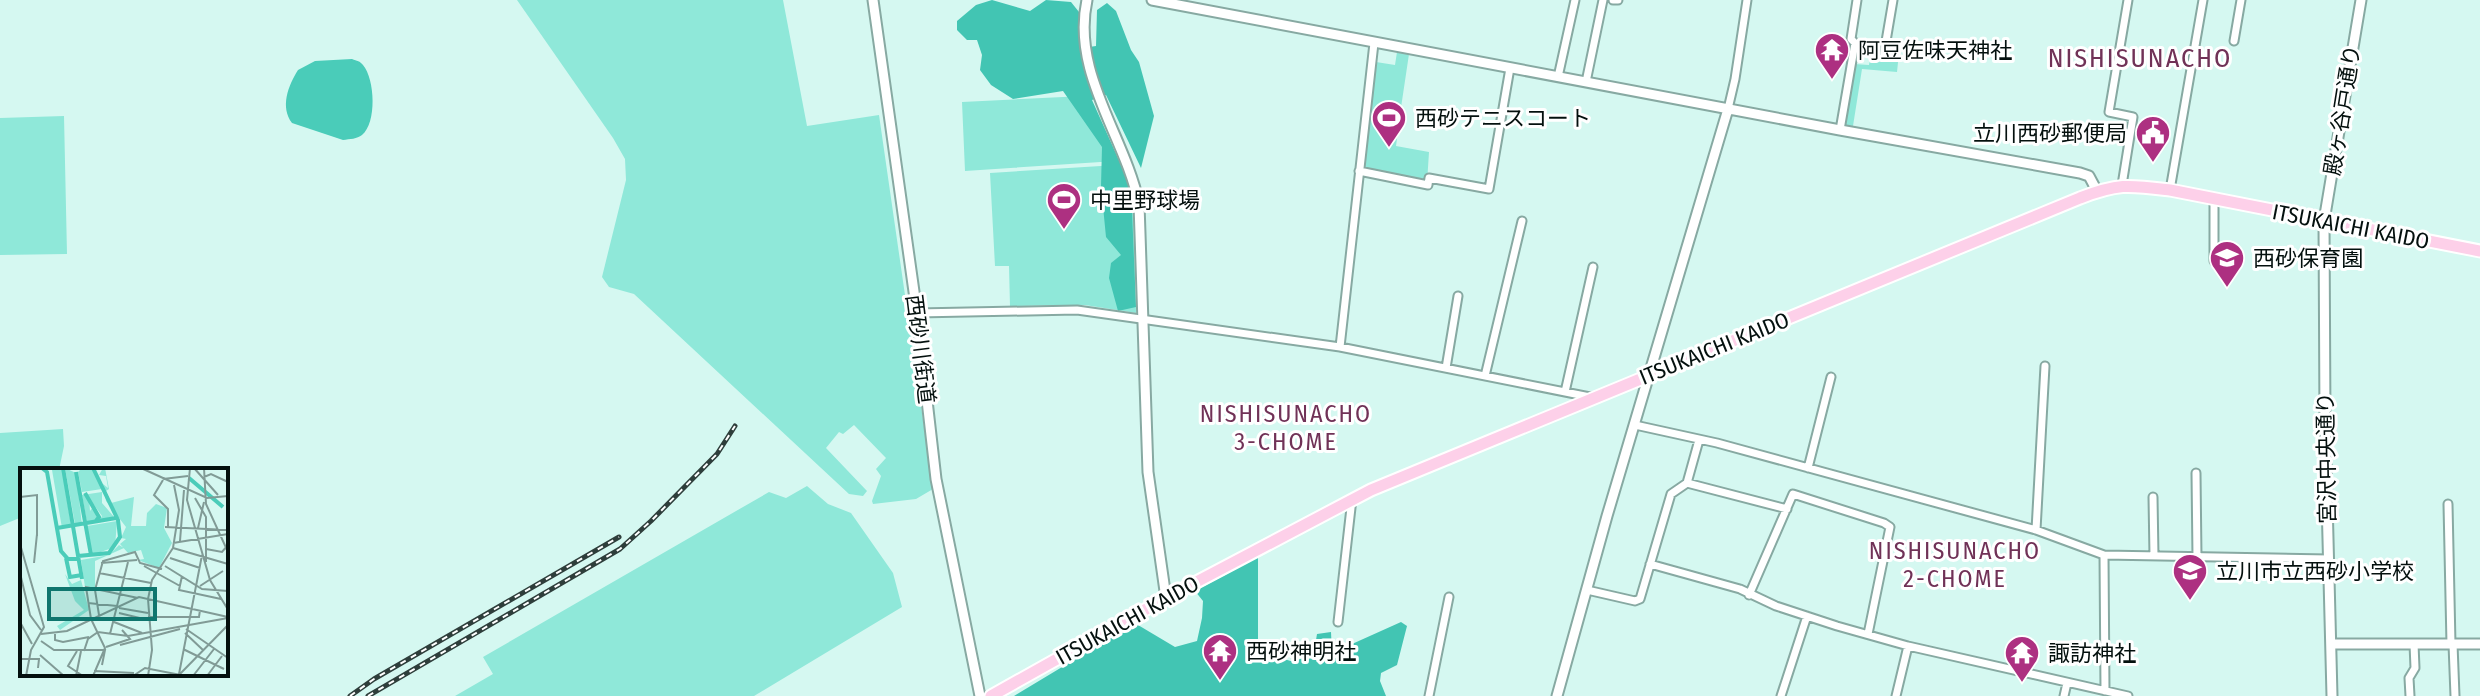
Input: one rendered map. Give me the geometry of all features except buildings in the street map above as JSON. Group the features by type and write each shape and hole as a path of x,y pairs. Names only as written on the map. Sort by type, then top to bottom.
{"main road":[{"name":"ITSUKAICHI KAIDO","path":"991,696 1352,499 2097,191 2122,185 2170,190 2480,251"}],"street":[{"name":"西砂川街道","path":"873,0 917,313 936,479 980,696"},
{"path":"1087,0 1083,31 1086,54 1139,204 1148,472 1166,598"},
{"path":"1152,0 2080,173 2089,176 2097,191"},
{"path":"1558,77 1575,0"},
{"path":"1586,82 1603,0"},
{"path":"1557,696 1728,109 1747,0"},
{"path":"1840,130 1855,43 1851,39 1857,0"},
{"path":"1884,53 1893,0"},
{"path":"2122,185 2133,117 2109,112 2128,0"},
{"path":"2170,190 2203,0"},
{"path":"2234,41 2241,0"},
{"name":"殿ヶ谷戸通り","path":"2324,221 2361,0"},
{"path":"1340,347 1374,43"},
{"path":"1852,59 1863,60"},
{"path":"1359,171 1428,185 1429,178 1489,189 1510,68"},
{"path":"2214,199 2214,261"},
{"path":"1485,376 1522,221"},
{"name":"宮沢中央通り","path":"2324,221 2332,696"},
{"path":"1565,392 1593,267"},
{"path":"1446,368 1459,312 1458,296"},
{"path":"917,313 1077,310 1340,347 1595,398"},
{"path":"2036,530 2045,366"},
{"path":"1808,468 1831,377"},
{"path":"1635,425 2036,530 2104,555 2329,559"},
{"path":"1587,590 1635,601 1640,599 1671,494 1687,483 1699,440"},
{"path":"2196,473 2197,557"},
{"path":"1687,483 1787,509"},
{"path":"1749,595 1793,494 1884,523 1890,527 1868,634"},
{"path":"2153,497 2154,556"},
{"path":"1338,622 1352,499"},
{"path":"2448,504 2455,696"},
{"path":"2104,555 2105,691"},
{"path":"1650,564 1740,589 1807,616 1908,646 2128,696"},
{"path":"1429,696 1449,597"},
{"path":"1781,696 1807,616"},
{"path":"2331,644 2480,644"},
{"path":"2410,696 2409,678 2415,668 2414,644"},
{"path":"1896,696 1908,646"},
{"path":"2064,696 2067,683"}],"shaded area":[{"path":"517,0 783,0 807,126 879,115 933,489 916,499 873,504 881,476 876,469 886,458 854,425 843,434 839,432 826,448 867,491 863,496 849,494 634,294 609,287 602,277 626,180 625,159"},
{"path":"992,0 1030,11 1046,0 1071,2 1079,12 1082,48 1096,46 1097,10 1107,3 1116,11 1139,62 1154,116 1141,168 1106,95 1092,100 1131,187 1136,307 1118,311 1109,278 1111,263 1121,255 1106,237 1101,186 1102,147 1063,91 1013,99 991,85 980,70 982,55 977,40 967,40 957,30 957,21 976,5"},
{"path":"1397,52 1409,54 1399,121 1369,117 1376,62 1395,65"},
{"path":"1889,52 1899,53 1897,72 1862,69 1853,126 1844,125 1854,64 1869,65 1870,58 1887,60"},
{"path":"352,59 363,65 372,90 370,121 362,135 343,140 292,123 286,103 298,70 315,61"},
{"path":"1084,96 1116,161 965,171 962,102"},
{"path":"64,116 67,254 0,255 0,118"},
{"name":"西砂テニスコート","path":"1369,120 1399,124 1396,146 1429,152 1427,183 1363,169"},
{"name":"中里野球場","path":"1117,165 1129,193 1134,219 1136,313 1085,305 1010,306 1009,266 995,266 990,173"},
{"path":"63,429 64,446 59,468 20,468 20,518 0,526 0,433"},
{"path":"807,486 828,504 851,513 893,573 902,607 754,696 455,696 493,674 483,657 769,492 786,498"},
{"path":"1258,557 1258,651 1294,662 1314,652 1317,634 1331,632 1332,653 1401,622 1407,626 1397,665 1381,673 1380,681 1386,696 1014,696 1138,625 1175,647 1197,641 1203,601 1195,591"}],"railway":[{"path":"368,696 620,549 717,454 735,426"},
{"path":"350,696 374,679 619,537"}],"place":[{"name":"阿豆佐味天神社","path":"1832,81"},
{"name":"西砂テニスコート","path":"1389,149"},
{"name":"立川西砂郵便局","path":"2153,164"},
{"name":"中里野球場","path":"1064,231"},
{"name":"西砂保育園","path":"2227,289"},
{"name":"立川市立西砂小学校","path":"2190,602"},
{"name":"西砂神明社","path":"1220,682"},
{"name":"諏訪神社","path":"2022,684"}],"district":[{"name":"NISHISUNACHO","path":"2140,58"},
{"name":"NISHISUNACHO 3-CHOME","path":"1286,428"},
{"name":"NISHISUNACHO 2-CHOME","path":"1955,565"}]}
